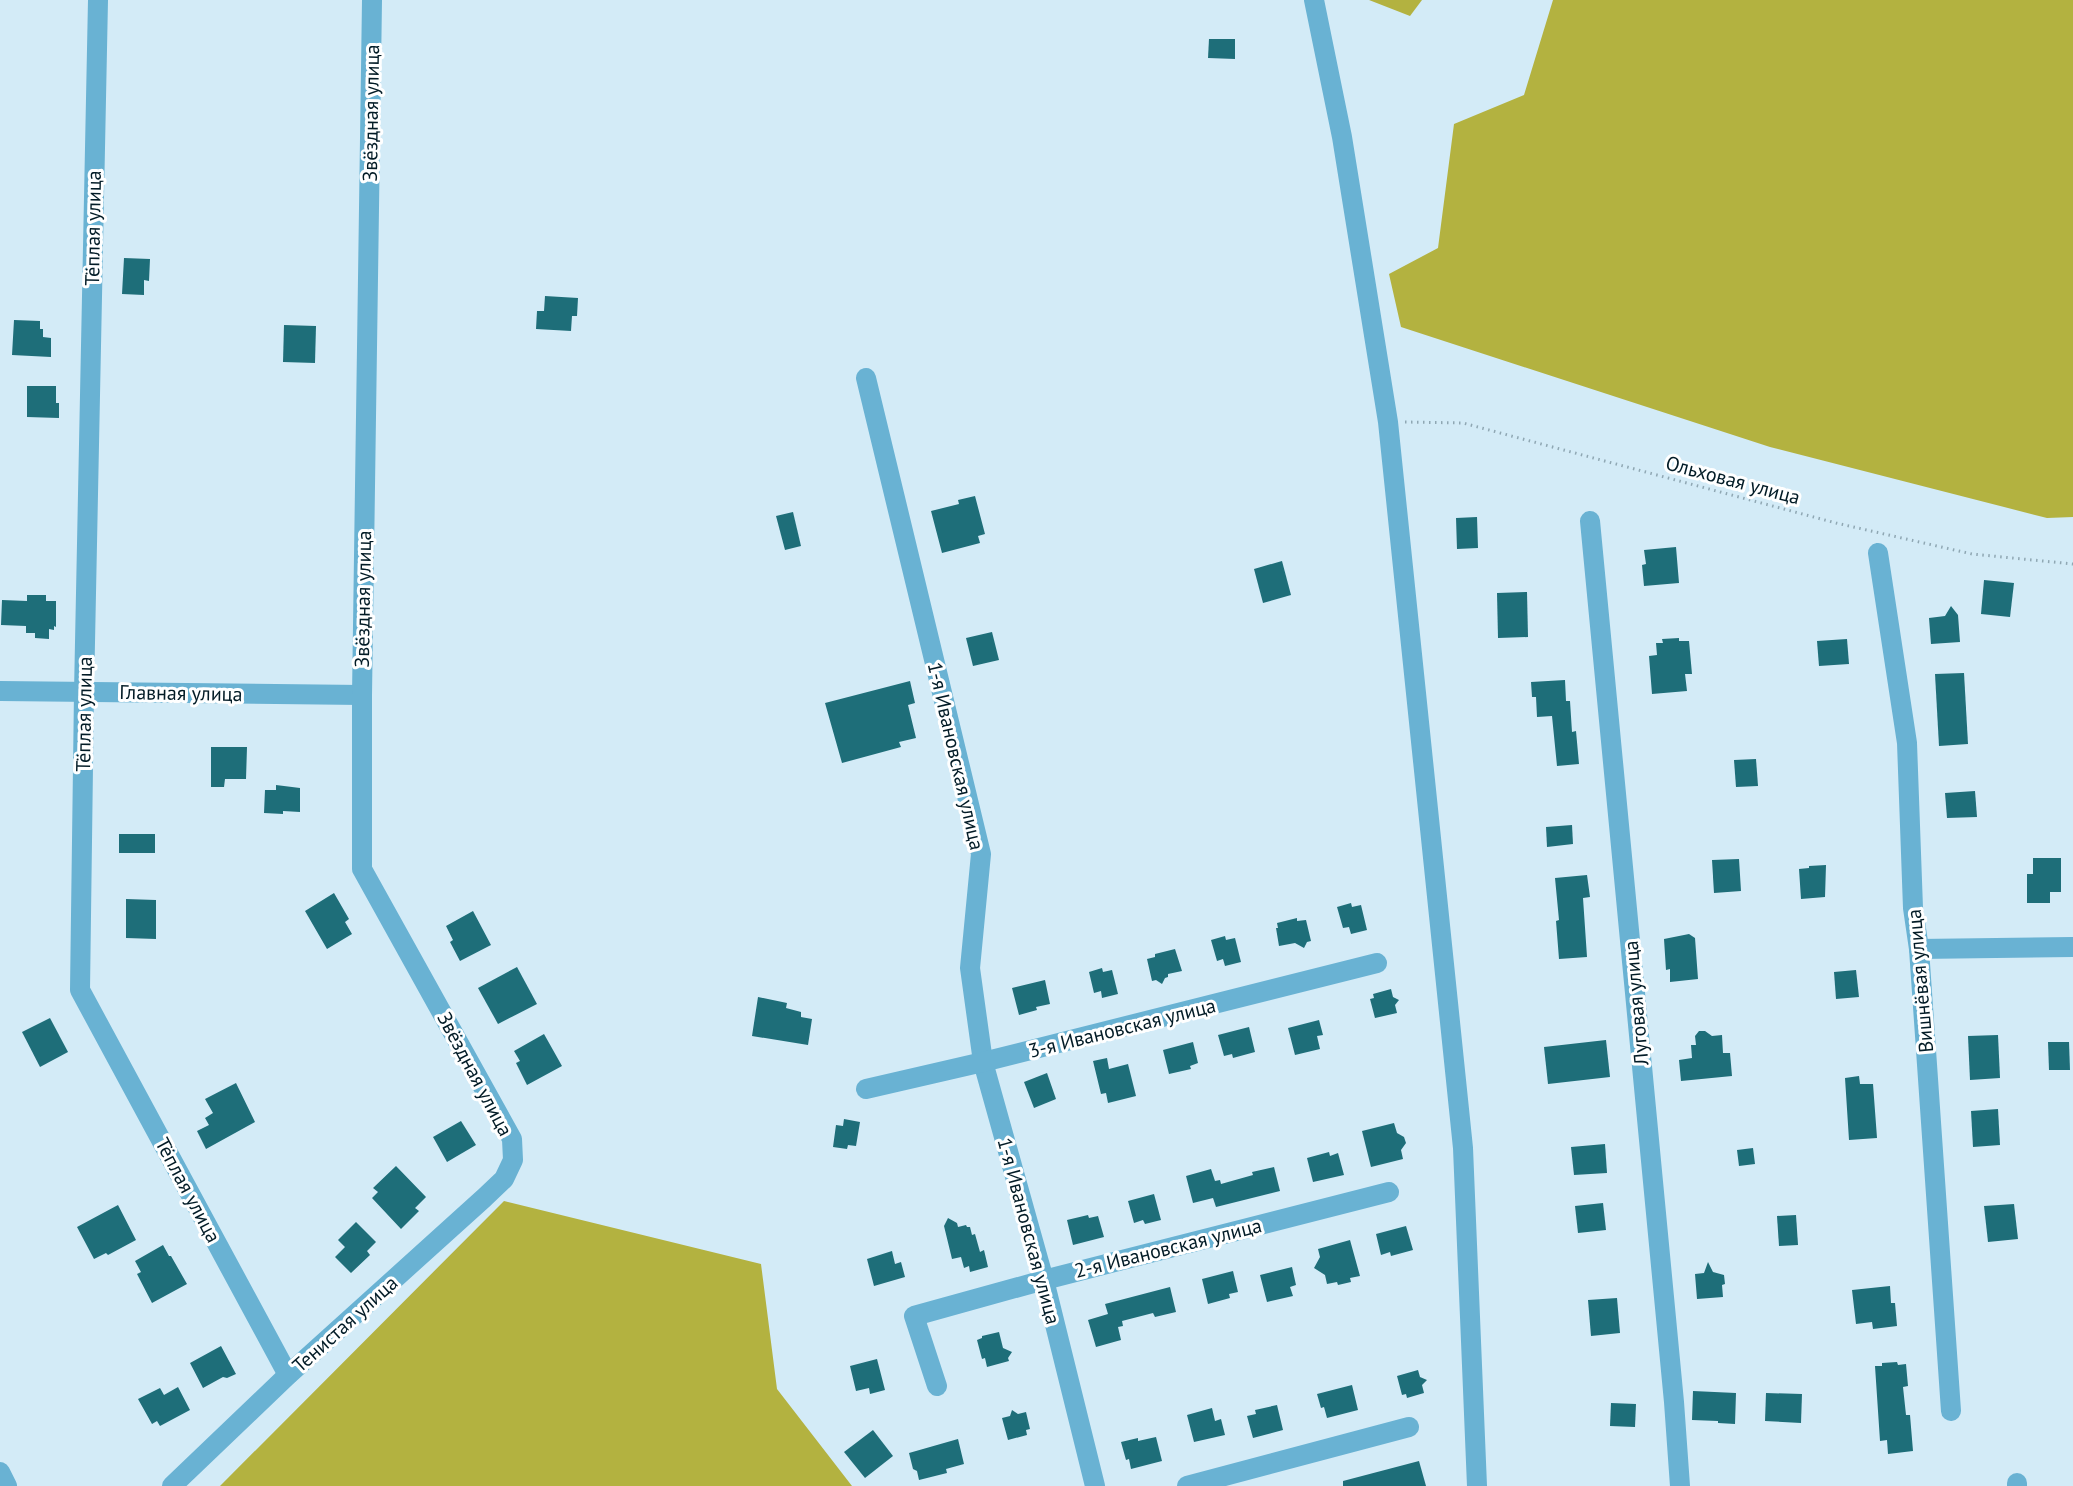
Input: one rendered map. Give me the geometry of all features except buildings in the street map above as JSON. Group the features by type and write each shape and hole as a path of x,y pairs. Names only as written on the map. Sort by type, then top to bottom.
{"street":[{"name":"Тёплая улица","path":"98,0 80,990 288,1375"},
{"name":"Звёздная улица","path":"372,0 362,695 362,868 512,1139 513,1160"},
{"path":"1314,0 1342,137 1388,422 1463,1148 1477,1486"},
{"name":"1-я Ивановская улица","path":"866,378 981,854 970,968 983,1062 1044,1280 1095,1486"},
{"name":"Луговая улица","path":"1590,521 1674,1402 1680,1486"},
{"name":"Вишнёвая улица","path":"1878,553 1907,742 1913,908 1919,949 1952,1411"},
{"name":"Главная улица","path":"0,691 362,695"},
{"path":"1919,949 2073,947"},
{"name":"3-я Ивановская улица","path":"866,1089 1377,963"},
{"name":"Тенистая улица","path":"172,1486 288,1375 504,1179 513,1160"},
{"name":"2-я Ивановская улица","path":"937,1386 914,1316 1044,1280 1389,1192"},
{"path":"1187,1486 1409,1427"},
{"path":"0,1472 8,1486"}],"path":[{"name":"Ольховая улица","path":"1388,422 1463,423 1836,523 1972,554 2073,564"}],"shaded area":[{"path":"1369,0 1422,0 1410,16"},
{"path":"1553,0 2073,0 2073,517 2047,518 1770,447 1401,327 1389,274 1438,248 1454,124 1524,95"},
{"path":"504,1201 761,1264 777,1389 852,1486 220,1486"}]}
